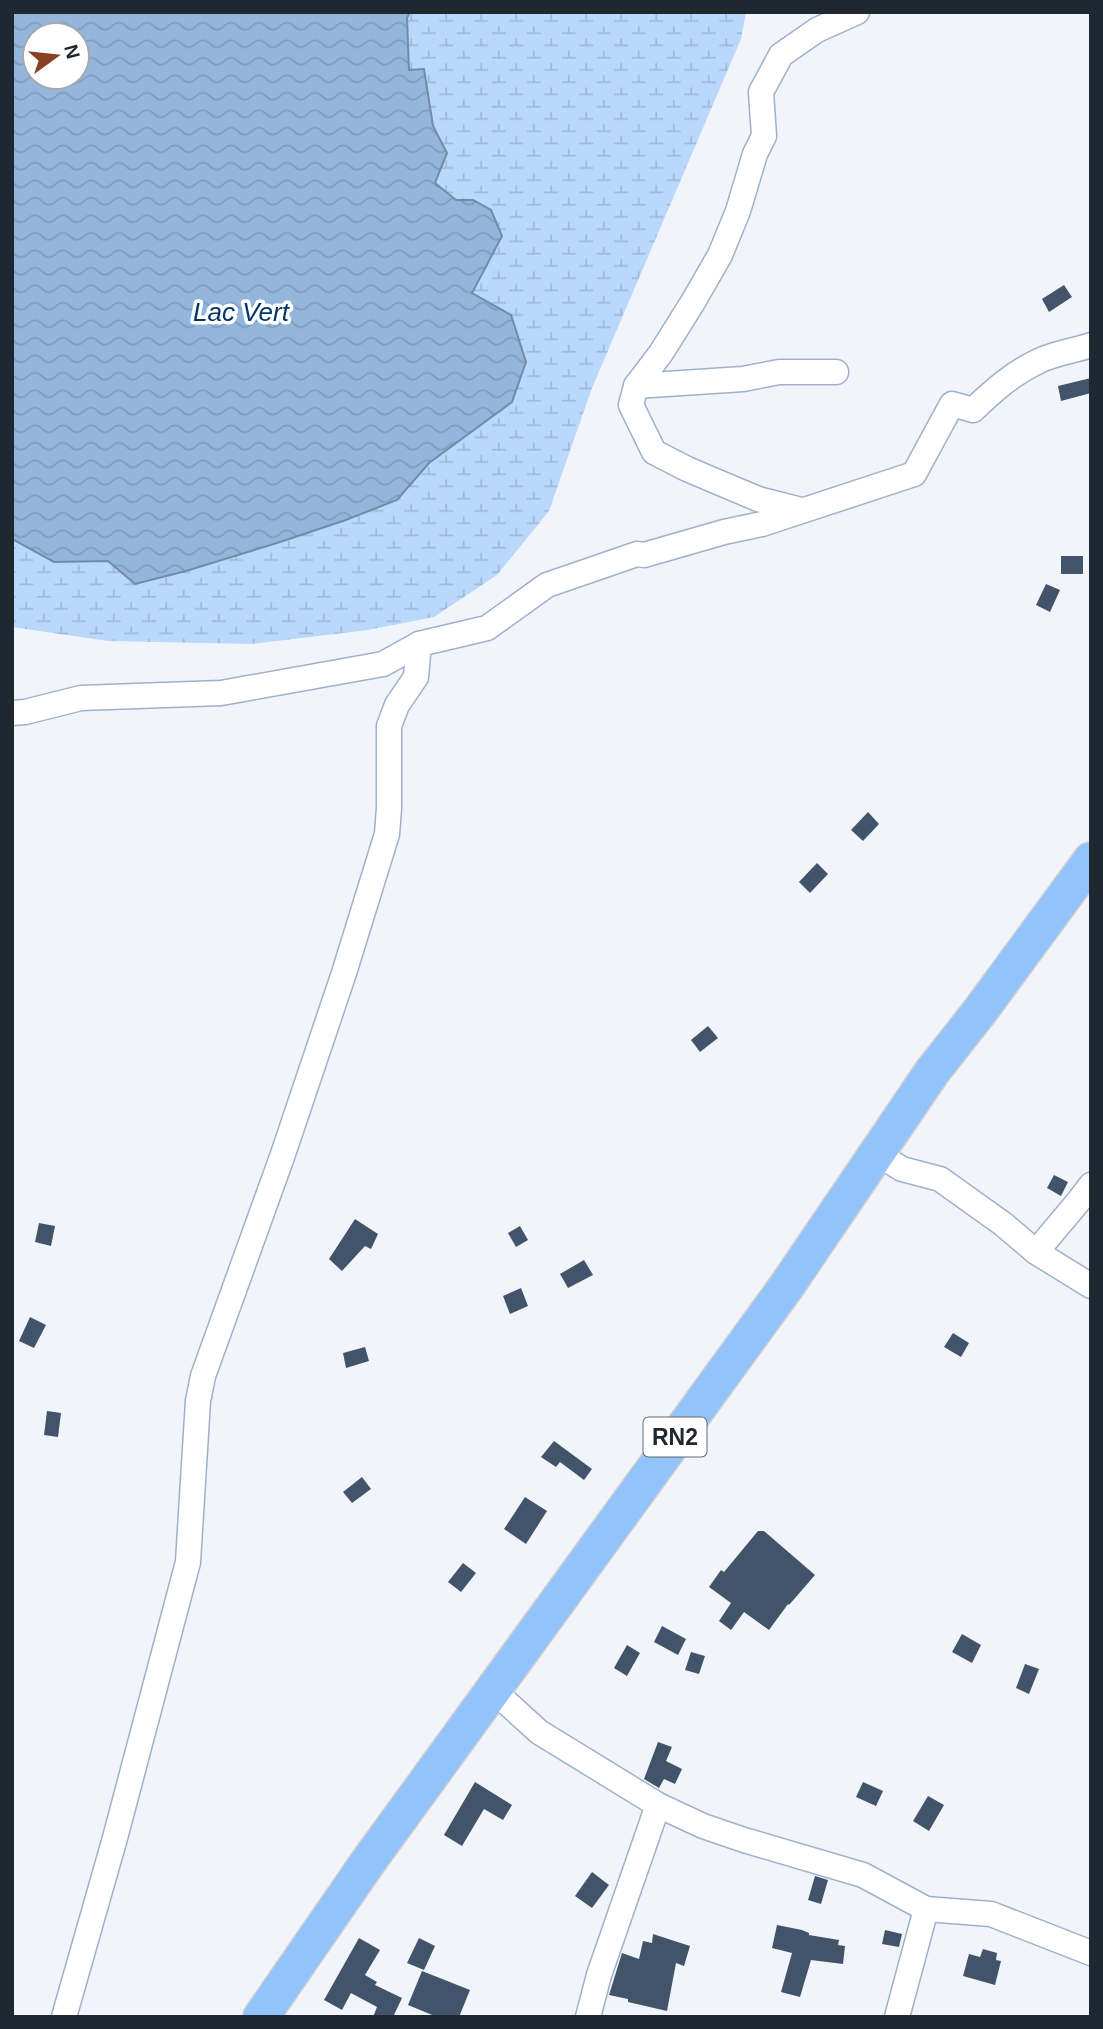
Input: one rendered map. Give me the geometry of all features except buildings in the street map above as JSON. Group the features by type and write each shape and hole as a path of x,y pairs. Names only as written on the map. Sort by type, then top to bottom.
{"highway":[{"name":"RN2","path":"261,2017 368,1862 786,1287 932,1072 1091,859"}],"street":[{"path":"801,510 758,499 654,452 631,405 636,386 674,332 720,254 755,154 764,136 761,92 781,55 817,30 858,12"},
{"path":"12,713 81,698 221,692 383,664 419,643 487,628 547,585 637,554 644,555 762,524 914,474 952,404 973,410 1004,382 1038,361 1091,345"},
{"path":"636,386 743,379 779,372 836,372"},
{"path":"64,2017 115,1838 188,1562 198,1401 203,1376 282,1157 387,834 389,726 397,705 416,677 419,643"},
{"path":"876,1153 902,1169 940,1179 1003,1224 1036,1252 1091,1286"},
{"path":"1036,1252 1091,1185"},
{"path":"493,1690 539,1732 658,1805 703,1826 863,1874 926,1909 991,1914 1091,1953"},
{"path":"588,2017 599,1975 658,1805"},
{"path":"897,2017 926,1909"}],"green space":[{"path":"410,12 746,12 741,39 592,388 549,511 497,575 434,617 368,630 252,644 108,641 12,627 12,539 54,562 108,561 135,584 186,571 343,521 397,500 429,463 512,402 526,362 511,315 472,293 502,235 473,200 456,200 435,183 447,153 433,126 424,69 409,70 407,17"}],"water":[{"name":"Lac Vert","path":"12,12 410,12 407,18 409,70 424,69 433,126 447,153 435,183 456,200 473,200 491,210 502,236 472,293 511,315 526,362 512,402 429,463 397,500 343,521 186,571 135,584 108,561 54,562 12,539"}]}
